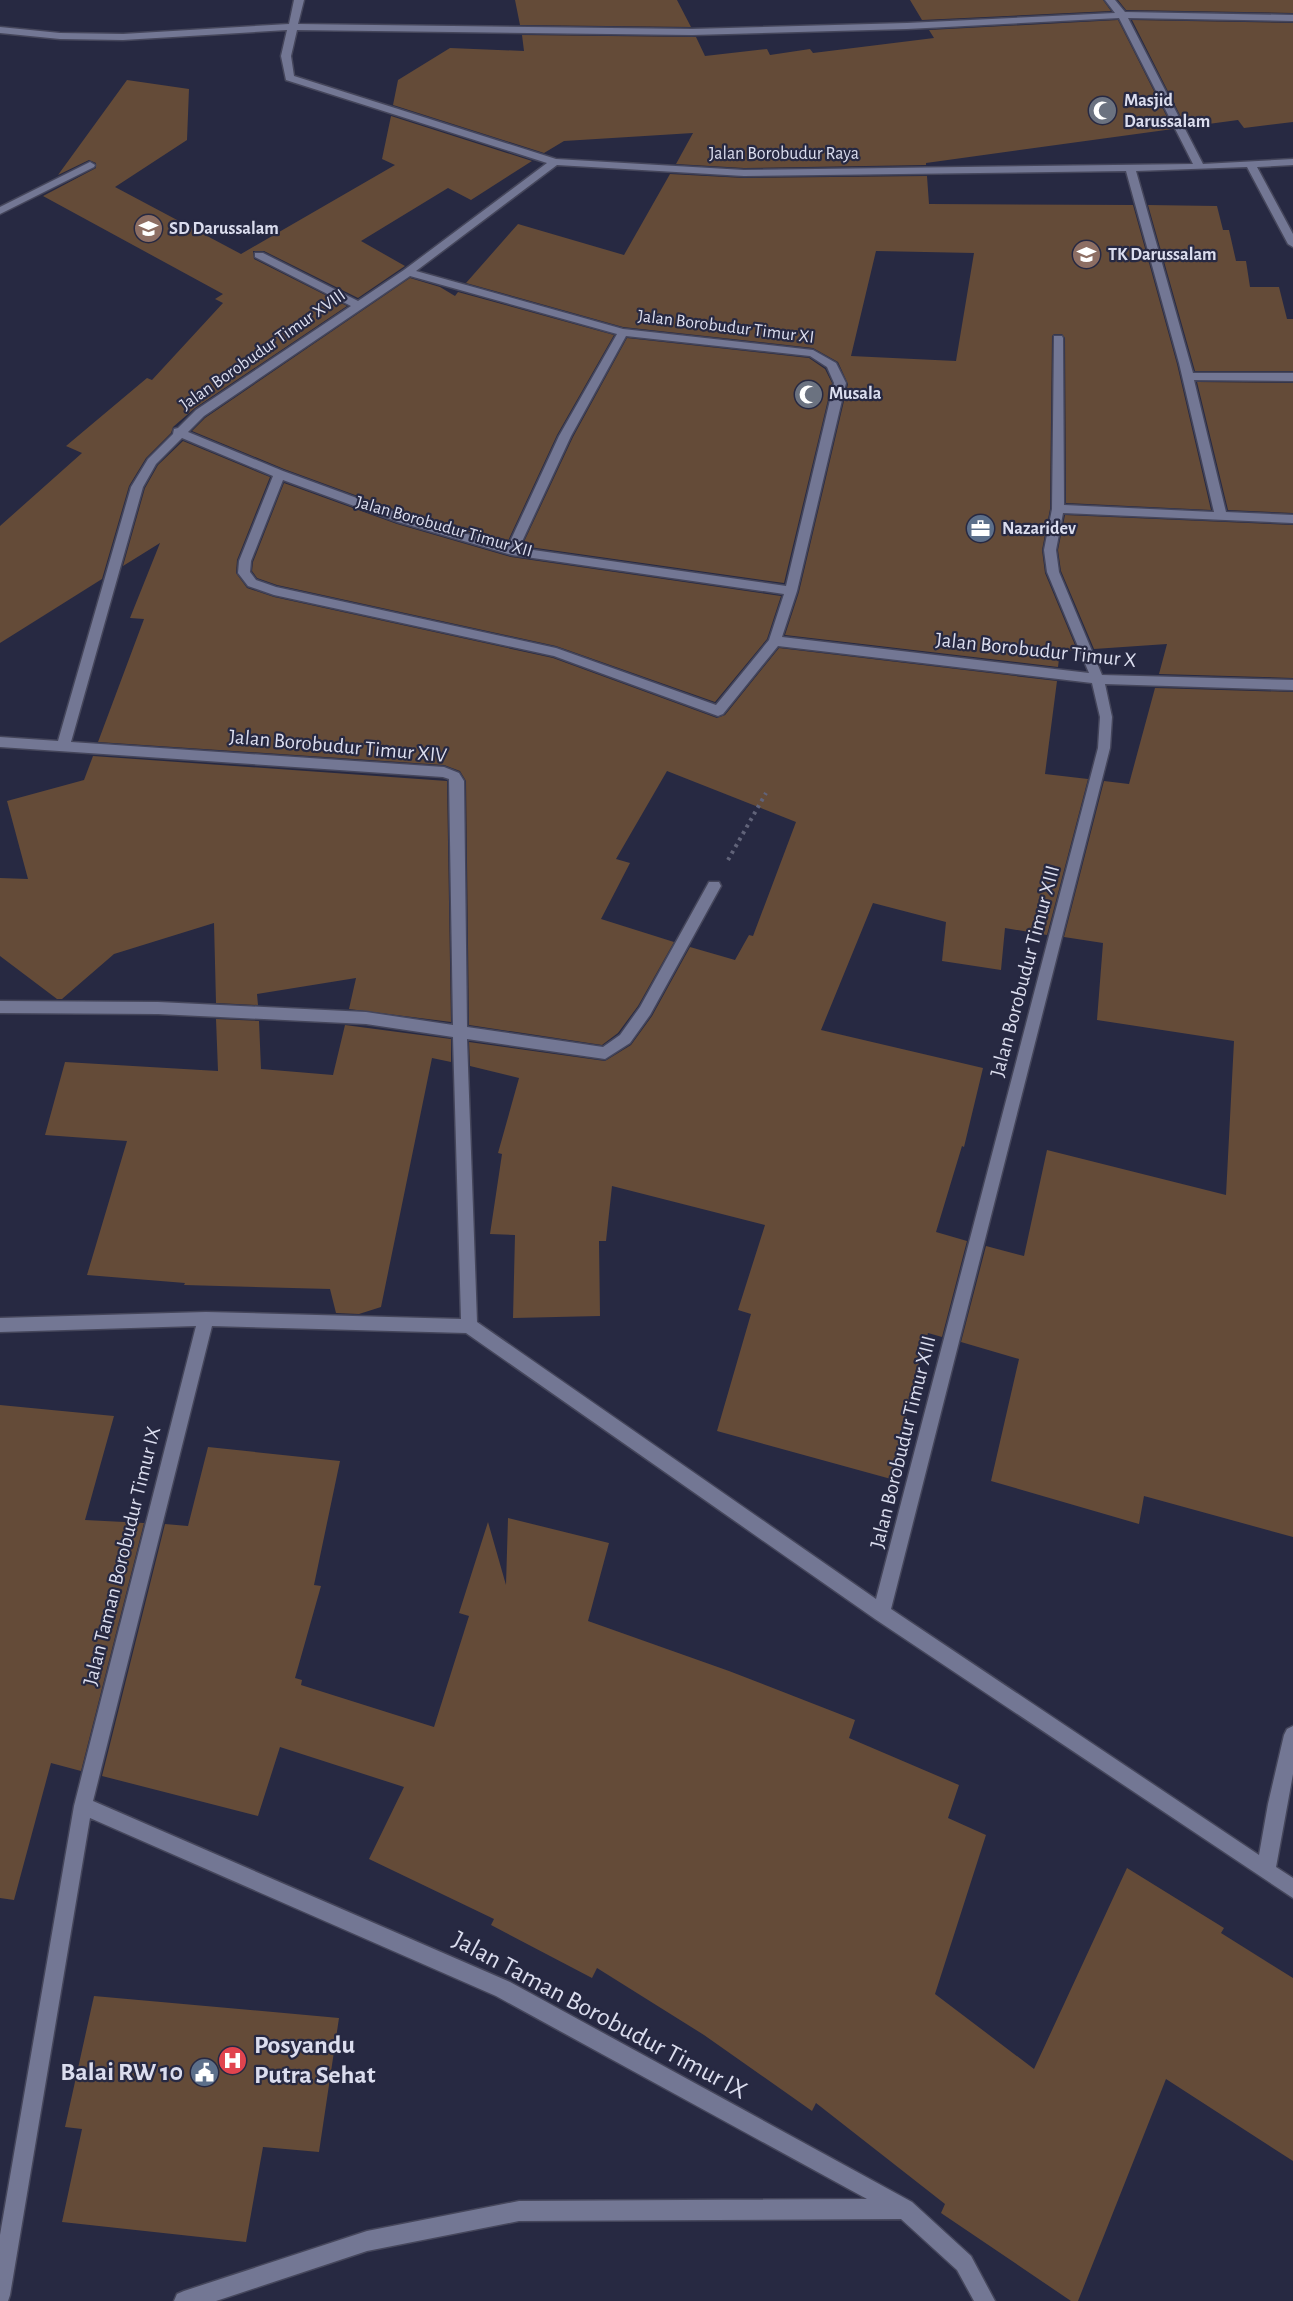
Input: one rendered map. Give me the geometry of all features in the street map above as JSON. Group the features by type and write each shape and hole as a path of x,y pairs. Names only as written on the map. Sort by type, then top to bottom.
{"street":[{"path":"293,27 299,0"},
{"path":"1110,0 1122,15 1200,167"},
{"path":"0,30 60,36 123,37 293,27 692,32 907,26 1122,15 1293,18"},
{"name":"Jalan Borobudur Raya","path":"293,27 286,56 289,78 555,162 744,173 1200,167 1293,162"},
{"name":"Jalan Borobudur Timur XVIII","path":"63,746 137,487 152,462 178,432 200,413 408,272 555,162"},
{"path":"0,211 90,165"},
{"path":"1251,165 1293,244"},
{"path":"1131,168 1188,376 1221,516"},
{"path":"259,255 359,306"},
{"name":"Jalan Borobudur Timur XI","path":"408,272 623,332 813,354 832,365 840,383 791,591 776,641"},
{"path":"512,551 565,436 623,332"},
{"name":"Jalan Borobudur Timur XIII","path":"880,1613 1104,748 1106,717 1098,679 1053,572 1050,550 1058,509 1058,338"},
{"path":"1188,376 1293,376"},
{"name":"Jalan Borobudur Timur XII","path":"178,432 279,474 402,519 512,551 791,591"},
{"path":"279,474 245,561 244,573 252,583 274,591 556,652 718,711 776,641"},
{"path":"1058,509 1293,519"},
{"name":"Jalan Borobudur Timur X","path":"776,641 1098,679 1293,685"},
{"name":"Jalan Borobudur Timur XIV","path":"0,742 433,771 454,776 457,781 460,1030 469,1326"},
{"path":"0,1007 158,1008 354,1017 460,1030 605,1053 625,1039 645,1011 714,886"},
{"path":"0,1325 206,1319 469,1326 880,1613 1293,1889"},
{"name":"Jalan Taman Borobudur Timur IX","path":"0,2295 83,1806 206,1319"},
{"path":"1266,1870 1277,1804 1293,1735"},
{"name":"Jalan Taman Borobudur Timur IX","path":"83,1806 503,1989 905,2209 964,2263 985,2301"},
{"path":"184,2301 367,2241 519,2211 905,2209"}],"path":[{"path":"714,886 766,793"}],"building":[{"path":"515,0 677,0 691,27 520,25"},
{"path":"910,0 1103,0 1111,11 922,20"},
{"path":"1118,0 1293,0 1293,13 1126,10"},
{"path":"1118,20 1173,129 926,163 926,165 744,168 676,164 693,133 564,141 544,153 393,105 398,80 450,48 524,51 522,35 696,37 705,56 767,49 770,55 810,49 813,53 934,38 929,30"},
{"path":"1132,20 1293,23 1293,122 1244,128 1238,120 1186,127"},
{"path":"127,80 189,89 187,140 115,187 241,254 395,165 382,159 391,116 532,161 471,200 448,188 361,241 405,266 358,298 264,251 253,251 254,259 347,306 195,408 173,427 171,433 146,458 129,486 102,579 0,643 0,526 82,453 66,446 147,378 152,380 223,303 215,299 223,294 43,196 96,168 96,163 89,160 58,175"},
{"path":"670,174 744,178 927,176 929,204 1133,205 1177,364 1211,510 1066,503 1065,338 1062,334 1054,334 1052,336 1050,509 1042,550 1045,573 1077,650 1060,651 1058,667 785,635 799,592 848,384 838,362 813,348 623,327 466,283 518,224 624,255","holes":["876,251 974,253 956,361 851,356"]},
{"path":"1148,205 1217,206 1223,230 1229,230 1236,261 1246,261 1250,287 1279,287 1287,319 1293,319 1293,371 1195,371"},
{"path":"410,278 440,287 455,296 458,292 614,335 557,435 507,543 407,514 284,469 192,431 205,418"},
{"path":"627,338 809,358 825,369 832,383 784,583 522,546 573,437"},
{"path":"1197,382 1293,383 1293,513 1228,510"},
{"path":"183,441 270,477 237,560 236,573 247,588 274,597 553,658 717,718 725,715 779,648 1057,681 1045,774 1088,779 1047,935 1005,928 1001,970 942,961 946,922 873,903 821,1030 983,1068 964,1147 962,1146 936,1232 967,1241 942,1337 928,1333 891,1479 717,1431 751,1314 738,1310 765,1225 612,1186 606,1241 599,1241 600,1316 513,1318 515,1235 490,1234 502,1154 498,1153 519,1078 470,1066 469,1042 605,1061 631,1045 652,1016 690,947 735,960 749,935 753,936 796,822 667,771 616,859 630,863 601,919 674,942 638,1006 618,1033 602,1045 469,1025 466,781 460,771 444,765 98,742 144,619 130,618 160,543 123,566 145,488 158,465"},
{"path":"284,483 397,524 511,557 781,596 767,639 715,702 556,646 277,585 257,578 252,571 253,562"},
{"path":"1065,515 1293,525 1293,678 1159,674 1167,644 1094,649 1061,571 1058,550"},
{"path":"1155,688 1293,692 1293,1537 1144,1496 1139,1524 991,1481 1019,1359 961,1342 986,1246 1024,1256 1047,1150 1226,1195 1234,1041 1097,1020 1103,943 1064,937 1104,781 1129,784"},
{"path":"93,756 447,781 451,1022 349,1009 356,978 257,994 258,1005 216,1003 214,923 114,954 62,999 57,999 0,956 0,878 28,879 7,801 84,780"},
{"path":"216,1019 259,1021 261,1069 333,1075 345,1025 451,1039 451,1062 432,1058 381,1307 359,1314 336,1313 330,1289 184,1285 185,1283 87,1275 127,1141 45,1135 65,1062 218,1071"},
{"path":"0,1405 114,1416 85,1520 144,1523 81,1771 51,1763 14,1900 0,1898"},
{"path":"208,1447 340,1461 314,1585 321,1586 295,1678 302,1680 301,1685 434,1727 469,1616 459,1613 488,1522 506,1585 508,1518 609,1543 588,1621 729,1671 855,1720 849,1738 959,1785 948,1818 986,1835 935,1994 1034,2069 1127,1868 1224,1928 1221,1933 1293,1978 1293,2161 1166,2079 1078,2301 1071,2301 941,2213 945,2204 816,2103 812,2111 704,2035 597,1968 592,1978 491,1925 494,1919 369,1859 404,1787 280,1747 258,1816 102,1776 165,1524 188,1526"},
{"name":"Balai RW 10","path":"94,1996 339,2018 319,2152 263,2147 246,2242 62,2222 82,2129 65,2127"}],"place":[{"name":"Masjid Darussalam","path":"1103,111"},
{"name":"SD Darussalam","path":"148,229"},
{"name":"TK Darussalam","path":"1087,255"},
{"name":"Musala","path":"808,394"},
{"name":"Nazaridev","path":"981,529"},
{"name":"Posyandu Putra Sehat","path":"233,2060"},
{"name":"Balai RW 10","path":"204,2072"}]}
